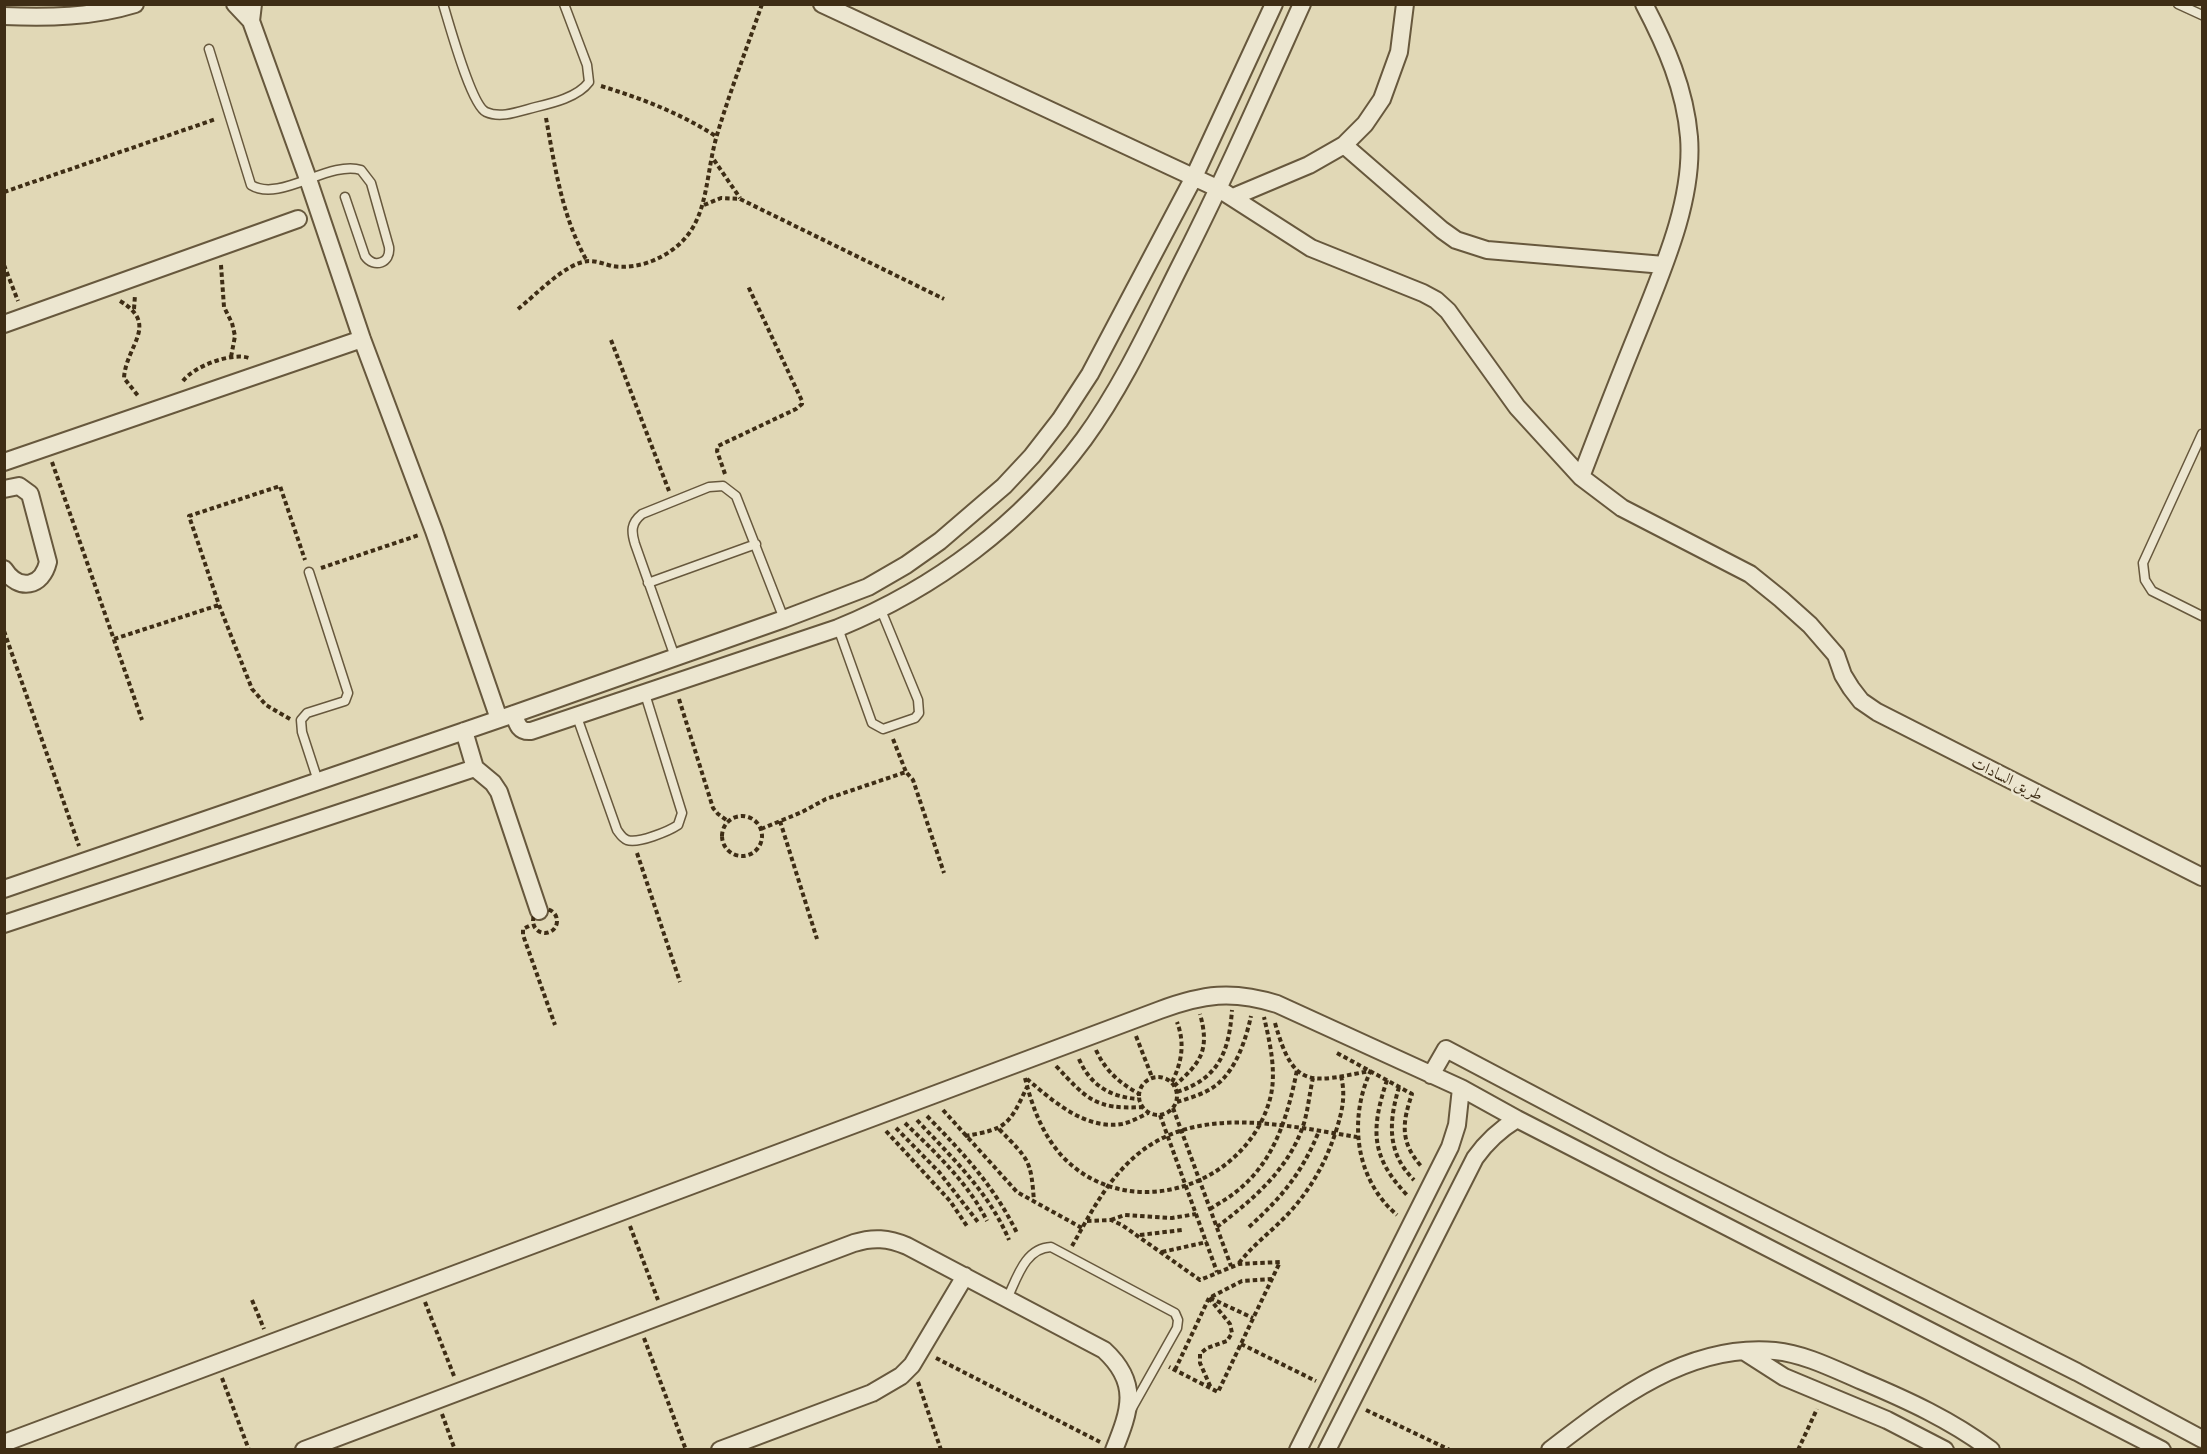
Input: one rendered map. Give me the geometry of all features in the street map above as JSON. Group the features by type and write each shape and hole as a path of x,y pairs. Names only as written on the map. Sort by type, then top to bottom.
{"street":[{"path":"4,15 66,16 95,13 135,4"},
{"path":"236,4 252,13 362,339 506,717 519,728 527,731 675,684 838,628 882,610 938,576 994,535 1047,483 1085,438 1116,388 1226,193 1302,4"},
{"path":"822,4 1226,193 1311,248 1423,292 1436,300 1458,322 1517,407 1581,477 1664,265 1682,205 1688,168 1689,138 1685,104 1676,74 1644,4"},
{"path":"4,889 506,717 783,619 868,587 940,542 1018,471 1060,420 1090,374 1194,179 1274,4"},
{"path":"1226,193 1309,165 1344,145 1365,124 1382,99 1399,52 1405,4"},
{"path":"1344,145 1431,221 1456,240 1470,246 1487,250 1664,265"},
{"path":"4,324 298,219"},
{"path":"4,462 362,339"},
{"name":"طريق السادات","path":"1581,477 1622,508 1749,574 1796,612 1836,655 1843,675 1851,688 1861,701 1876,712 2202,877"},
{"path":"4,489 19,486 30,494 48,562 46,572 39,580 29,584 19,583 10,578 4,569"},
{"path":"464,731 475,768 496,787 536,917"},
{"path":"4,924 475,768"},
{"path":"4,1443 931,1096 1023,1070 1044,1053 1168,1007 1206,996 1233,994 1258,998 1296,1013 1461,1088 1517,1119 2162,1449"},
{"path":"1431,1075 1446,1049 1664,1164 2078,1372 2202,1439"},
{"path":"1298,1449 1450,1147 1458,1125 1461,1088"},
{"path":"1327,1449 1475,1158 1488,1140 1500,1129 1517,1119"},
{"path":"1450,1147 1475,1158"},
{"path":"303,1449 867,1239 881,1238 894,1241 965,1276 1104,1350 1115,1360 1123,1373 1130,1402 1127,1417 1114,1449"},
{"path":"720,1449 887,1386 917,1358 965,1276"},
{"path":"1550,1449 1624,1395 1661,1374 1709,1357 1775,1351 1801,1356 1911,1402 1968,1433 1991,1449"},
{"path":"1745,1352 1784,1377 1887,1420 1945,1449"}],"lane":[{"path":"443,4 470,88 481,109 504,115 577,93 589,82 587,65 564,4"},
{"path":"2178,4 2202,15"},
{"path":"209,49 251,185 258,189 271,189 345,169 356,169 366,174 390,247 388,260 375,264 365,256 345,197"},
{"path":"2202,434 2143,563 2145,579 2152,591 2202,616"},
{"path":"675,657 648,583 632,527 635,520 642,514 673,501 716,486 723,486 731,491 740,503 783,619"},
{"path":"648,583 756,544"},
{"path":"309,572 348,698 302,716 301,725 318,781"},
{"path":"838,628 872,723 883,729 915,718 919,714 920,707 882,610"},
{"path":"577,717 617,830 626,840 633,841 672,829 681,820 680,806 645,694"},
{"path":"1007,1299 1028,1257 1035,1251 1051,1247 1175,1313 1178,1320 1177,1328 1127,1417"}],"path":[{"path":"518,309 565,271 587,261 627,267 669,254 681,244 704,205 717,137 762,4"},
{"path":"589,82 690,119 717,137"},
{"path":"543,105 564,208 587,261"},
{"path":"4,192 229,114"},
{"path":"713,159 740,199"},
{"path":"704,205 721,198 740,199 944,300"},
{"path":"221,246 222,296 235,336 231,357"},
{"path":"4,265 25,317"},
{"path":"731,491 717,451 718,446 802,404 748,286"},
{"path":"99,290 134,309 138,315 140,325 124,378 151,411"},
{"path":"611,340 673,501"},
{"path":"47,447 142,720"},
{"path":"301,725 266,705 252,689 219,605 189,516 280,486 309,572 434,531"},
{"path":"114,639 219,605"},
{"path":"4,631 85,861"},
{"path":"675,684 713,808 729,822"},
{"path":"889,727 906,772 914,780 944,873"},
{"path":"761,829 826,800 906,772"},
{"path":"743,816 757,822 761,829 762,836 756,850 750,855 735,854 724,843 722,836 729,822 743,816"},
{"path":"780,821 817,939"},
{"path":"633,841 680,982"},
{"path":"536,917 523,929 523,935 555,1025"},
{"path":"1177,1092 1198,1084 1208,1077 1223,1056 1231,1025 1233,994"},
{"path":"1023,1070 1041,1127 1061,1155 1088,1176 1108,1185 1141,1191 1158,1191 1186,1186 1216,1172 1238,1156 1254,1136 1261,1122 1270,1098 1273,1067 1265,1019 1258,998"},
{"path":"1176,1102 1203,1093 1226,1075 1248,1030 1258,998"},
{"path":"1173,1084 1192,1071 1201,1055 1203,1031 1194,999"},
{"path":"1168,1007 1176,1018 1182,1044 1178,1070 1173,1084"},
{"path":"1265,1019 1286,1028"},
{"path":"1130,1021 1152,1077"},
{"path":"1275,1023 1286,1054 1297,1070 1313,1078 1322,1080 1371,1070"},
{"path":"1092,1035 1100,1058 1107,1069 1126,1087 1138,1093"},
{"path":"1074,1042 1086,1074 1097,1085 1123,1098 1138,1099"},
{"path":"1328,1049 1412,1094 1404,1127 1407,1144 1431,1186"},
{"path":"1044,1053 1076,1088 1095,1102 1110,1108 1142,1107"},
{"path":"1023,1070 1060,1106 1086,1119 1108,1125 1124,1124 1148,1113 1161,1115 1173,1108 1177,1092 1173,1084 1159,1076 1146,1080 1138,1093 1138,1099 1148,1113"},
{"path":"1210,1209 1237,1191 1258,1170 1283,1126 1297,1070"},
{"path":"1371,1070 1360,1099 1358,1137 1363,1163 1390,1209 1411,1226"},
{"path":"1239,1264 1252,1248 1288,1214 1304,1194 1328,1154 1344,1098 1341,1077"},
{"path":"1217,1227 1251,1202 1275,1177 1290,1154 1302,1128 1313,1078"},
{"path":"1387,1080 1379,1105 1376,1129 1377,1147 1395,1183 1419,1209"},
{"path":"964,1136 999,1129 1011,1119 1028,1087"},
{"path":"1399,1087 1392,1110 1391,1130 1394,1145 1408,1173 1431,1186"},
{"path":"931,1096 964,1136 1017,1191 1034,1203 1082,1228"},
{"path":"1173,1108 1231,1266"},
{"path":"893,1110 979,1203 987,1221"},
{"path":"893,1110 978,1222"},
{"path":"893,1110 912,1162 950,1201 968,1226"},
{"path":"893,1110 963,1153 986,1179 1017,1233"},
{"path":"893,1110 954,1158 987,1197 1009,1240"},
{"path":"1161,1115 1217,1272"},
{"path":"1066,1256 1108,1185 1136,1155 1168,1136 1202,1125 1233,1121 1261,1122 1358,1137"},
{"path":"999,1129 1024,1154 1030,1165 1034,1203"},
{"path":"1249,1227 1291,1186 1319,1131"},
{"path":"624,1211 663,1314"},
{"path":"1087,1221 1112,1220 1125,1215 1172,1218 1196,1214"},
{"path":"1112,1220 1139,1235 1200,1280 1239,1264 1280,1262 1218,1392 1158,1361"},
{"path":"1139,1235 1182,1230"},
{"path":"1162,1252 1206,1242"},
{"path":"1175,1370 1209,1298 1242,1281 1272,1279"},
{"path":"420,1287 460,1391"},
{"path":"1209,1298 1253,1318"},
{"path":"1209,1298 1230,1324 1232,1333 1223,1344 1206,1348 1200,1354 1200,1363 1211,1388"},
{"path":"252,1300 270,1343"},
{"path":"639,1324 686,1449"},
{"path":"1241,1344 1329,1388"},
{"path":"917,1358 941,1449"},
{"path":"917,1358 1114,1449"},
{"path":"217,1363 249,1449"},
{"path":"1798,1449 1824,1394"},
{"path":"436,1400 455,1449"},
{"path":"1351,1403 1450,1449"}]}
